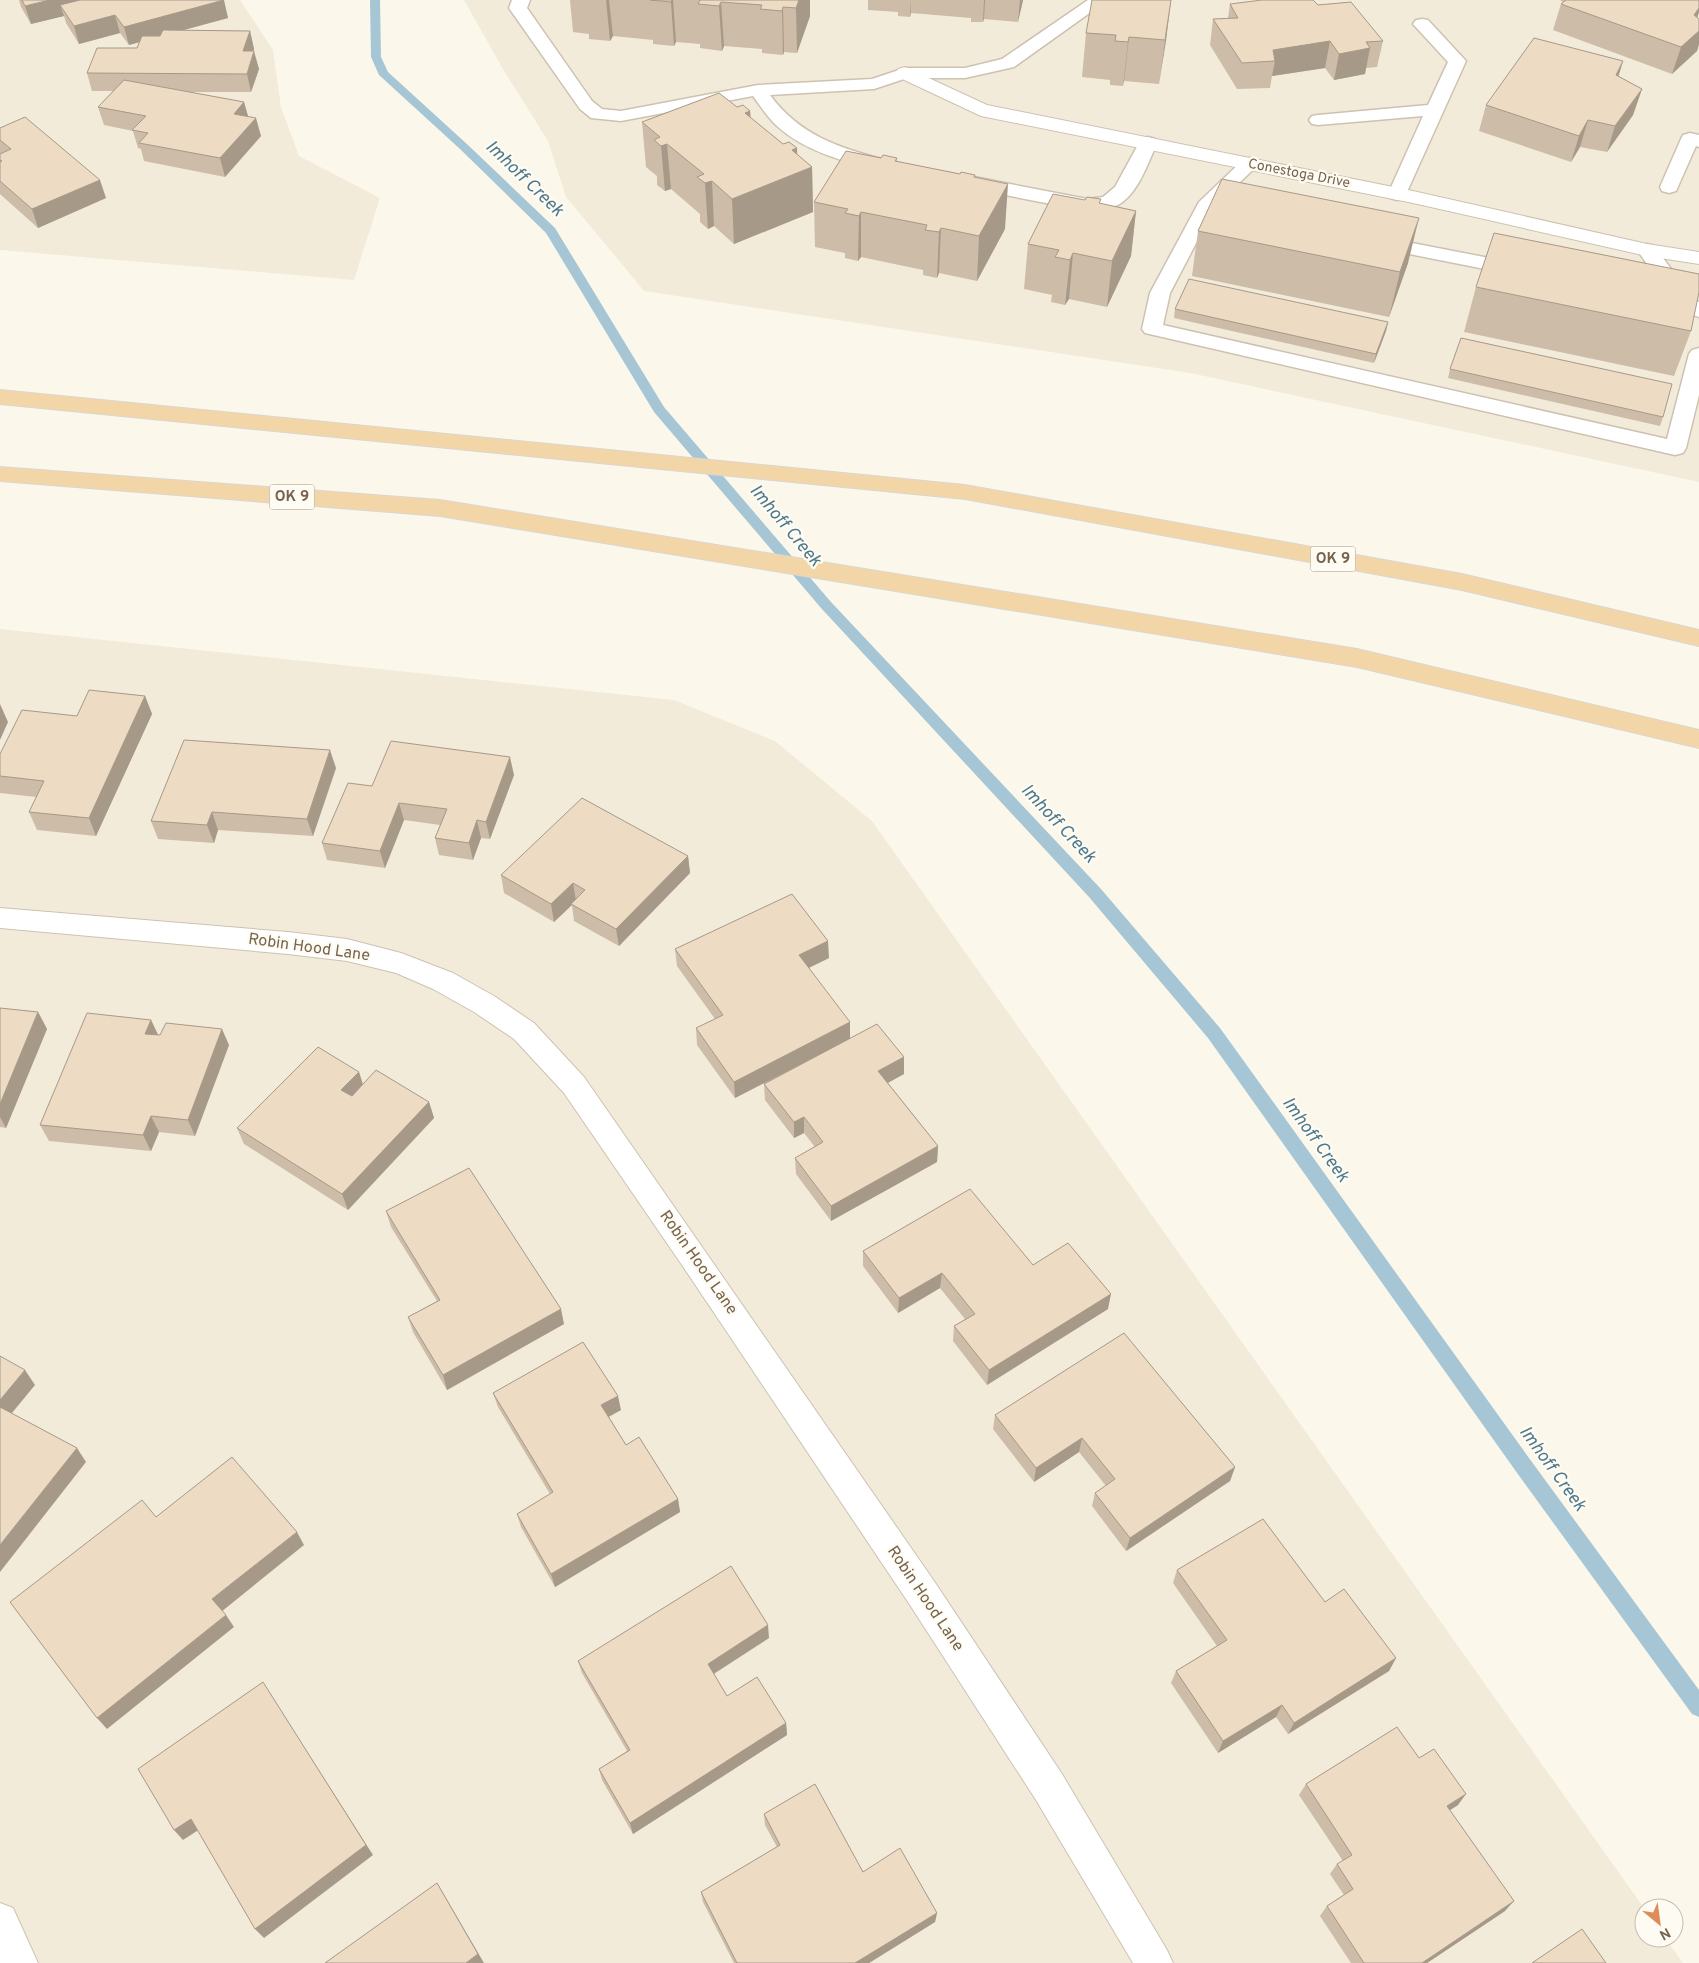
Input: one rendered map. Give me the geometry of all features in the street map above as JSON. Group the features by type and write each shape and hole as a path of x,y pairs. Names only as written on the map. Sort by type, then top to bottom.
{"highway":[{"name":"OK 9","path":"0,397 965,492 1462,582 1699,638"},
{"name":"OK 9","path":"0,474 440,508 1357,658 1699,739"}],"street":[{"name":"Conestoga Drive","path":"905,73 981,110 1397,194 1647,250 1699,258"},
{"name":"Robin Hood Lane","path":"0,918 288,943 347,950 401,964 443,981 484,1004 524,1031 574,1086 701,1267 922,1593 1049,1787 1154,1963"},
{"path":"0,1921 19,1963"}],"lane":[{"path":"522,0 518,8 586,105 597,114 621,116 758,90 874,84 905,73 965,73 1008,63 1096,2"},
{"path":"1397,194 1457,61 1422,24"},
{"path":"758,90 786,125 829,149 893,167"},
{"path":"1318,120 1435,110"},
{"path":"1669,187 1690,139 1699,141"},
{"path":"961,180 1087,205 1101,203 1111,201 1125,187 1148,144"},
{"path":"1250,164 1208,202 1213,212 1160,293 1152,329 1675,448 1699,354"},
{"path":"1361,240 1537,273"},
{"path":"1647,250 1692,306"},
{"path":"1655,295 1692,306"}],"shaded area":[{"path":"0,0 240,0 273,50 281,107 299,156 380,198 354,280 0,250"},
{"path":"464,0 1699,0 1699,482 1190,373 644,291 566,197 548,141 504,71"},
{"path":"0,629 674,700 775,741 872,821 1637,1898 1634,1898 1634,1948 1672,1948 1683,1963 0,1963"}],"building":[{"path":"22,0 50,0 25,6"},
{"path":"80,0 224,0 124,27 115,15 74,26 60,5"},
{"path":"650,0 672,0 671,2"},
{"path":"700,0 799,0 796,8 783,7 782,11 760,9 762,5 721,2 719,6 698,4"},
{"path":"1092,0 1171,0 1165,40 1129,37 1128,42 1115,41 1116,35 1086,33"},
{"path":"1262,0 1313,0 1318,5 1351,2 1383,41 1366,42 1370,48 1339,54 1330,41 1273,50 1275,61 1242,63 1213,19 1238,18 1230,4"},
{"path":"1566,0 1699,0 1699,8 1694,15 1699,19 1699,31 1681,47 1561,4"},
{"path":"163,30 250,31 243,51 254,51 247,74 87,73 97,48 137,48 142,36 160,36"},
{"path":"1534,38 1623,61 1616,75 1642,89 1615,126 1588,120 1579,136 1486,105"},
{"path":"124,80 244,102 234,114 256,118 220,158 139,143 148,133 132,130 146,116 98,107"},
{"path":"719,93 737,107 743,105 750,111 745,113 783,144 789,142 797,148 792,150 812,167 732,199 712,181 705,183 697,177 704,174 667,144 661,146 654,140 660,137 642,122"},
{"path":"25,117 100,180 32,209 0,181 0,162 2,161 0,160 0,154 11,149 0,140 0,128"},
{"path":"846,151 881,158 883,155 897,158 895,161 960,174 961,172 975,175 974,177 1008,184 979,236 941,228 939,232 925,230 927,225 861,212 859,216 845,213 848,209 814,202"},
{"path":"1222,179 1419,218 1400,272 1198,231"},
{"path":"1053,194 1085,200 1087,197 1101,199 1099,203 1136,211 1112,261 1073,253 1070,260 1055,257 1059,250 1028,244"},
{"path":"1494,233 1699,274 1699,292 1691,331 1476,287"},
{"path":"1189,279 1388,322 1376,354 1175,309"},
{"path":"1461,338 1672,384 1663,417 1450,369"},
{"path":"89,690 145,696 89,818 29,812 44,781 0,776 0,754 22,710 77,716"},
{"path":"184,740 330,750 307,819 212,812 207,825 151,821"},
{"path":"391,741 510,757 486,822 477,820 469,843 435,838 447,809 399,803 380,851 322,843 348,783 372,786"},
{"path":"582,798 688,856 616,929 571,904 585,890 573,883 551,904 501,875"},
{"path":"792,894 828,941 799,955 850,1022 734,1082 696,1028 723,1015 675,949"},
{"path":"0,1008 38,1012 0,1104"},
{"path":"87,1013 151,1020 145,1034 160,1035 166,1023 222,1029 188,1120 151,1116 143,1135 40,1125"},
{"path":"877,1024 904,1057 878,1071 938,1146 831,1206 795,1158 823,1142 804,1117 794,1122 764,1084"},
{"path":"318,1047 359,1072 341,1090 352,1096 376,1070 429,1102 342,1194 237,1128"},
{"path":"469,1168 561,1309 443,1375 408,1317 440,1300 386,1211"},
{"path":"970,1189 1033,1265 1068,1243 1111,1294 989,1370 954,1326 975,1314 942,1273 899,1298 863,1251"},
{"path":"1124,1333 1235,1467 1130,1538 1095,1493 1115,1479 1082,1438 1036,1468 995,1415"},
{"path":"583,1342 618,1396 601,1405 626,1445 639,1437 678,1499 551,1574 517,1514 553,1492 493,1393"},
{"path":"0,1356 25,1370 0,1400"},
{"path":"0,1407 77,1448 0,1545"},
{"path":"232,1457 297,1532 212,1599 226,1615 97,1718 10,1602 142,1500 156,1517"},
{"path":"1263,1519 1325,1602 1344,1589 1396,1658 1294,1723 1282,1705 1223,1741 1176,1671 1227,1640 1177,1570"},
{"path":"731,1566 768,1625 708,1664 727,1696 757,1677 786,1723 630,1823 599,1769 630,1750 578,1661"},
{"path":"263,1682 366,1845 255,1929 191,1819 174,1830 138,1769"},
{"path":"1397,1727 1419,1758 1434,1749 1466,1794 1447,1806 1514,1901 1422,1963 1364,1963 1327,1906 1353,1889 1337,1864 1352,1855 1306,1784"},
{"path":"815,1784 863,1872 900,1848 937,1913 855,1963 737,1963 701,1892 780,1845 764,1814"},
{"path":"437,1883 478,1954 466,1963 325,1963"},
{"path":"1582,1929 1606,1963 1532,1963"}],"waterway":[{"name":"Imhoff Creek","path":"375,0 376,57 383,73 464,147 551,231 659,409 826,605 1095,893 1214,1033 1522,1464 1699,1707"}]}
